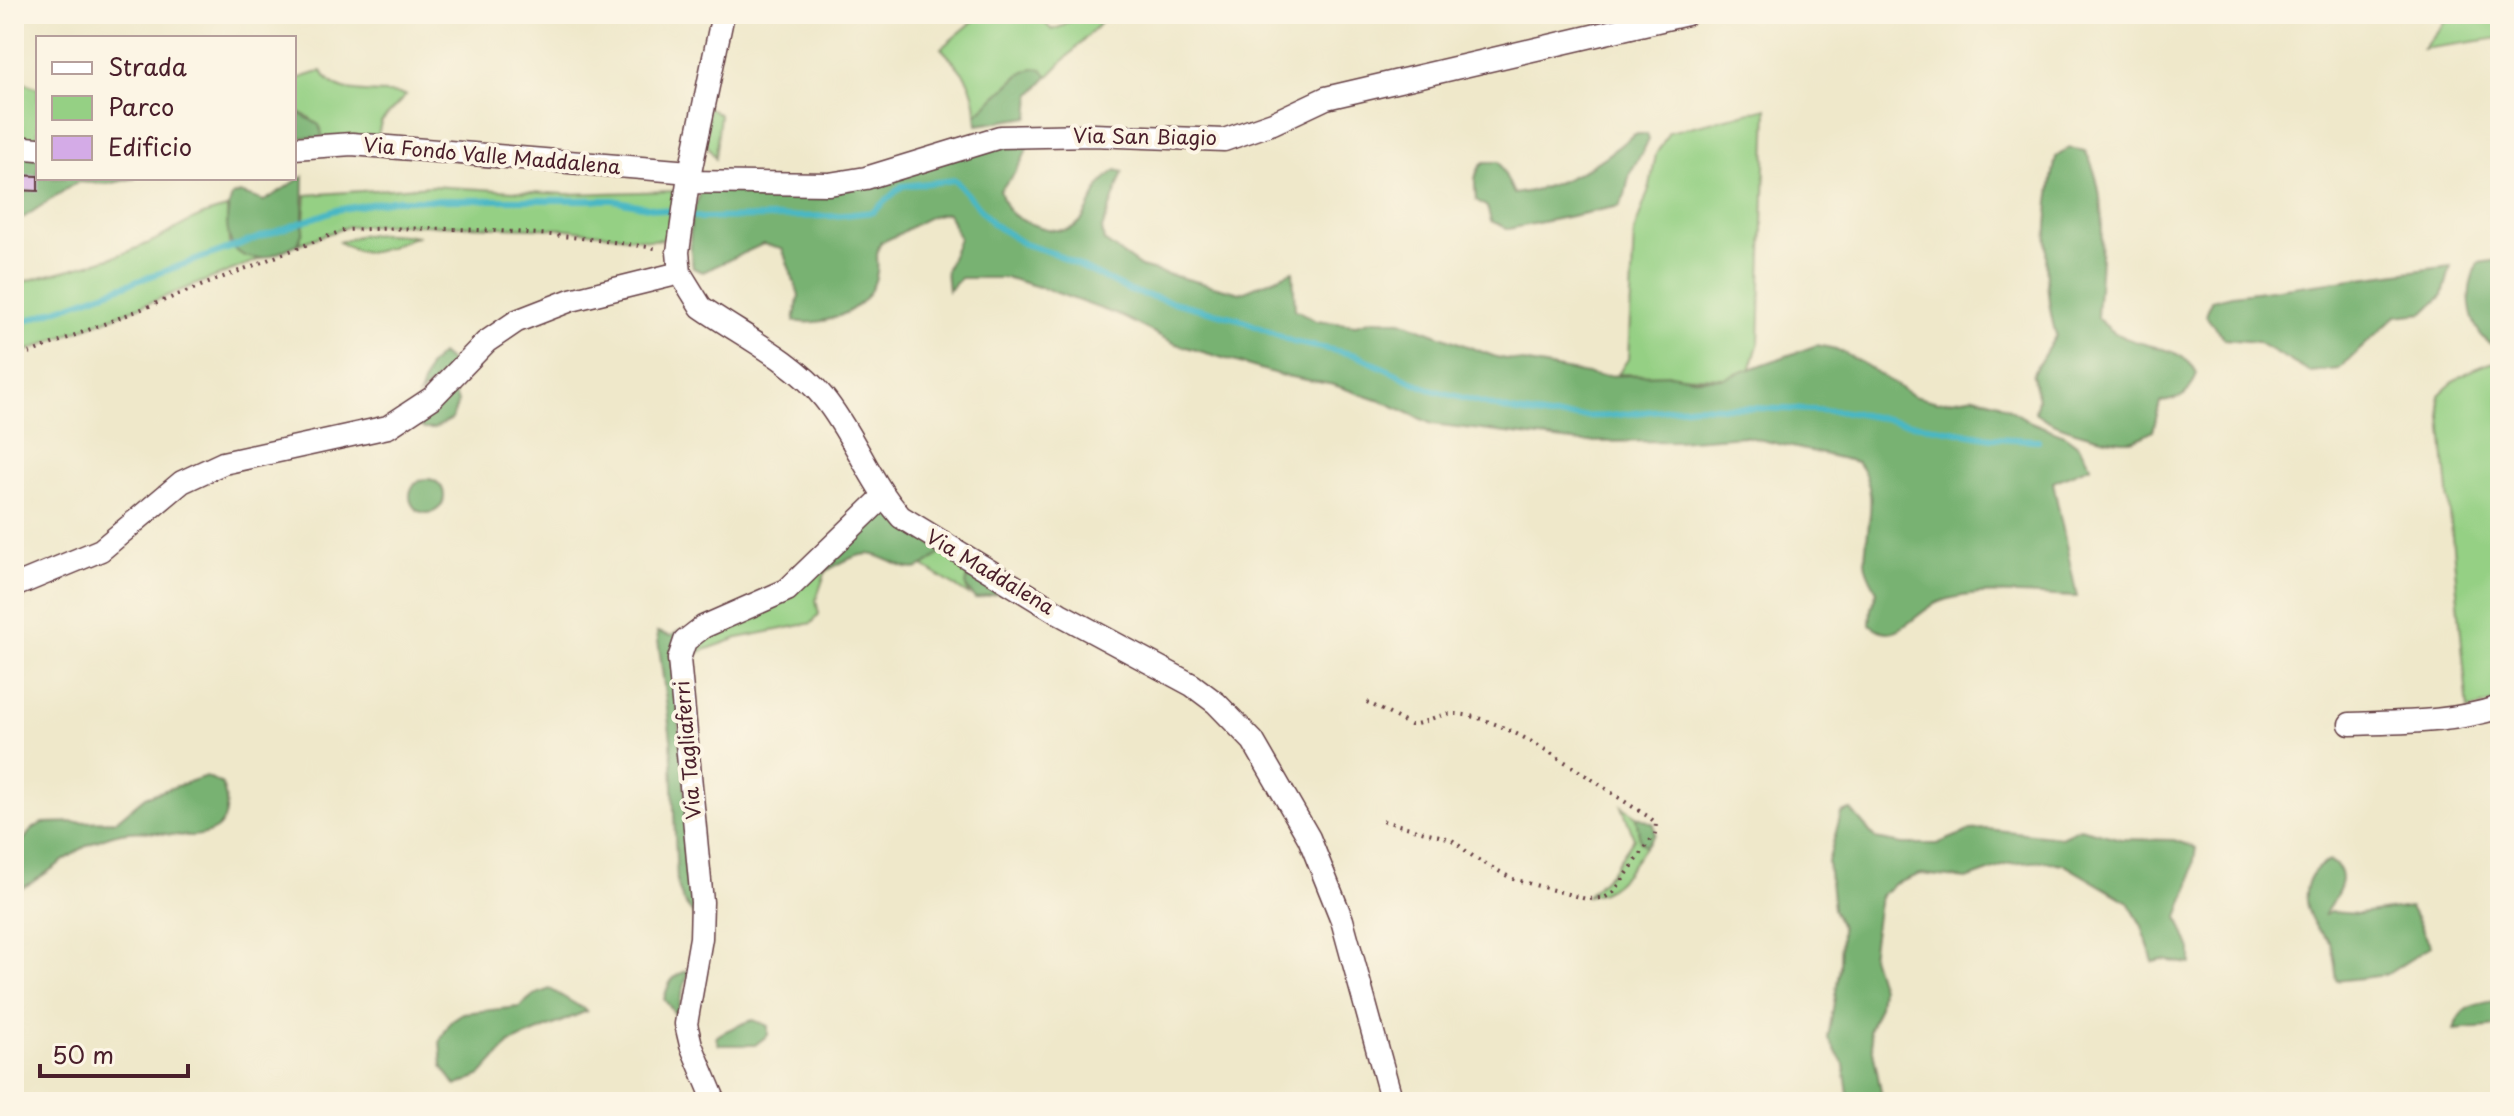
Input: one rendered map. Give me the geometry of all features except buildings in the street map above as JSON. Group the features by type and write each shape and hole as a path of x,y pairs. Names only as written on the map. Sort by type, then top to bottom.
{"street":[{"path":"14,586 101,550 182,482 223,463 388,427 432,398 486,342 517,321 680,253 688,181 723,14"},
{"name":"Via San Biagio","path":"688,181 829,184 866,178 1000,137 1093,135 1224,140 1273,123 1326,98 1687,14"},
{"name":"Via Fondo Valle Maddalena","path":"296,148 352,144 688,181"},
{"path":"14,147 36,149"},
{"name":"Via Maddalena","path":"680,253 701,307 800,374 822,395 883,497 901,517 971,562 1192,685 1216,703 1253,741 1309,838 1342,920 1392,1102"},
{"name":"Via Tagliaferri","path":"715,1102 691,1045 686,1024 701,938 702,902 679,659 685,641 703,627 787,590 883,497"},
{"path":"2350,724 2432,722 2471,716 2500,707"}],"path":[{"path":"14,359 344,230 398,227 574,235 680,253"},
{"path":"1367,702 1410,725 1449,714 1472,716 1571,765 1656,823 1655,834 1614,892 1604,898 1586,899 1513,879 1475,858 1451,839 1380,820"},
{"path":"14,1094 19,1102"}],"green space":[{"path":"982,14 1036,14 1052,30 1065,25 1078,14 1109,14 1048,77 1042,69 1019,75 976,115 970,86 961,70 941,48"},
{"path":"2500,14 2500,38 2423,49 2448,18"},
{"path":"1033,68 1042,69 1048,77 1031,95 1029,117 977,125 976,115 1019,75"},
{"path":"322,71 328,80 347,90 406,95 381,122 378,135 323,137 310,118 296,111 296,79"},
{"path":"25,83 36,87 36,144 14,141 14,85"},
{"path":"708,107 720,115 715,158 706,143"},
{"path":"1767,108 1759,342 1750,370 1725,378 1618,374 1628,359 1634,232 1650,186 1656,154 1669,132"},
{"path":"296,111 319,125 323,137 296,138"},
{"path":"1634,134 1647,134 1649,140 1630,173 1619,206 1509,229 1491,221 1487,207 1476,200 1476,175 1484,162 1499,162 1514,194 1531,191 1578,173"},
{"path":"1029,137 1019,166 1000,190 1007,207 1018,218 1052,230 1067,229 1078,224 1085,215 1104,180 1116,170 1123,172 1102,229 1104,241 1141,267 1240,293 1293,271 1295,309 1316,321 1356,325 1373,320 1401,321 1496,357 1598,376 1671,374 1697,379 1725,378 1817,345 1836,349 1861,362 1913,396 1938,402 1975,396 1999,403 2031,422 2064,435 2079,446 2091,466 2053,482 2077,597 1990,594 1955,597 1930,607 1897,630 1880,630 1870,624 1877,591 1867,573 1865,561 1870,497 1869,485 1857,462 1744,436 1676,441 1581,442 1432,424 1389,404 1334,385 1280,375 1176,344 1123,317 1008,278 961,278 948,291 946,271 959,238 948,213 930,217 881,242 877,272 866,296 846,313 820,322 794,321 799,295 782,248 763,244 703,272 693,268 691,226 695,206 704,187 799,189"},
{"path":"2069,148 2085,151 2099,188 2102,232 2097,318 2127,339 2182,357 2197,373 2184,395 2160,402 2153,431 2133,440 2120,441 2080,432 2035,412 2038,399 2032,375 2056,335 2048,294 2046,247 2049,200 2056,157"},
{"path":"14,154 36,158 36,180 127,180 108,184 77,182 17,222 14,233"},
{"path":"304,176 303,231 298,244 261,258 240,253 229,238 227,227 232,196 240,193 264,201"},
{"path":"431,186 565,194 675,191 671,239 650,240 568,229 393,224 347,227 298,244 303,231 306,195"},
{"path":"227,208 229,244 246,256 263,258 14,356 14,308 20,299 23,282 128,252 191,220"},
{"path":"361,235 418,236 371,252 362,252 339,242"},
{"path":"2500,260 2500,349 2481,334 2475,323 2471,312 2470,287 2478,263"},
{"path":"2451,266 2443,295 2424,313 2396,316 2339,369 2309,372 2257,342 2224,339 2206,316 2211,300 2232,295"},
{"path":"441,354 454,365 419,395 429,366"},
{"path":"2500,361 2500,701 2468,710 2439,395 2467,373"},
{"path":"451,385 458,402 452,419 433,429 424,429 411,418"},
{"path":"427,479 439,484 444,496 439,508 427,513 415,508 410,496 415,484"},
{"path":"878,504 942,551 915,569 868,554 849,559 826,571 814,567"},
{"path":"942,551 976,570 966,586 969,595 923,566"},
{"path":"814,567 826,571 816,600 819,614 812,623 738,638 688,656 690,639"},
{"path":"973,570 1012,590 975,599 966,586 968,573"},
{"path":"679,631 672,649 697,919 683,901 677,883 671,739 657,632 671,636"},
{"path":"206,776 222,784 225,796 226,814 216,829 195,836 133,832 105,837 14,892 14,854 31,830 42,823 116,821 145,797"},
{"path":"1622,806 1636,816 1640,840 1646,846 1615,885 1587,896 1610,873 1634,838"},
{"path":"1851,810 1876,839 1902,844 1937,844 1971,830 2061,837 2080,828 2121,839 2174,840 2196,848 2190,884 2178,917 2191,950 2191,964 2162,960 2153,962 2142,926 2128,902 2063,864 2043,861 2008,864 1967,879 1921,874 1895,884 1880,896 1871,956 1881,988 1879,1006 1869,1030 1883,1102 1849,1102 1844,1065 1828,1038 1840,967 1841,927 1833,909 1828,862 1841,813"},
{"path":"1636,816 1654,824 1655,834 1646,846 1640,840"},
{"path":"2330,861 2338,867 2342,880 2323,916 2330,912 2359,914 2410,907 2431,946 2386,975 2337,981 2332,947 2314,924 2306,896 2309,879"},
{"path":"689,970 676,1015 664,999 672,980"},
{"path":"550,989 587,1011 510,1043 481,1075 456,1086 442,1066 440,1040 451,1021 463,1013 519,1007 534,995"},
{"path":"2500,1000 2500,1026 2454,1030 2460,1015 2470,1007"},
{"path":"753,1020 768,1026 768,1035 755,1045 719,1045 716,1037"}],"waterway":[{"path":"14,325 336,210 392,200 613,200 702,218 834,216 873,212 902,186 955,180 993,224 1024,244 1053,253 1130,291 1239,319 1293,342 1356,355 1429,389 1512,411 1549,417 1608,416 1696,406 1841,411 1992,438 2038,440"}]}
